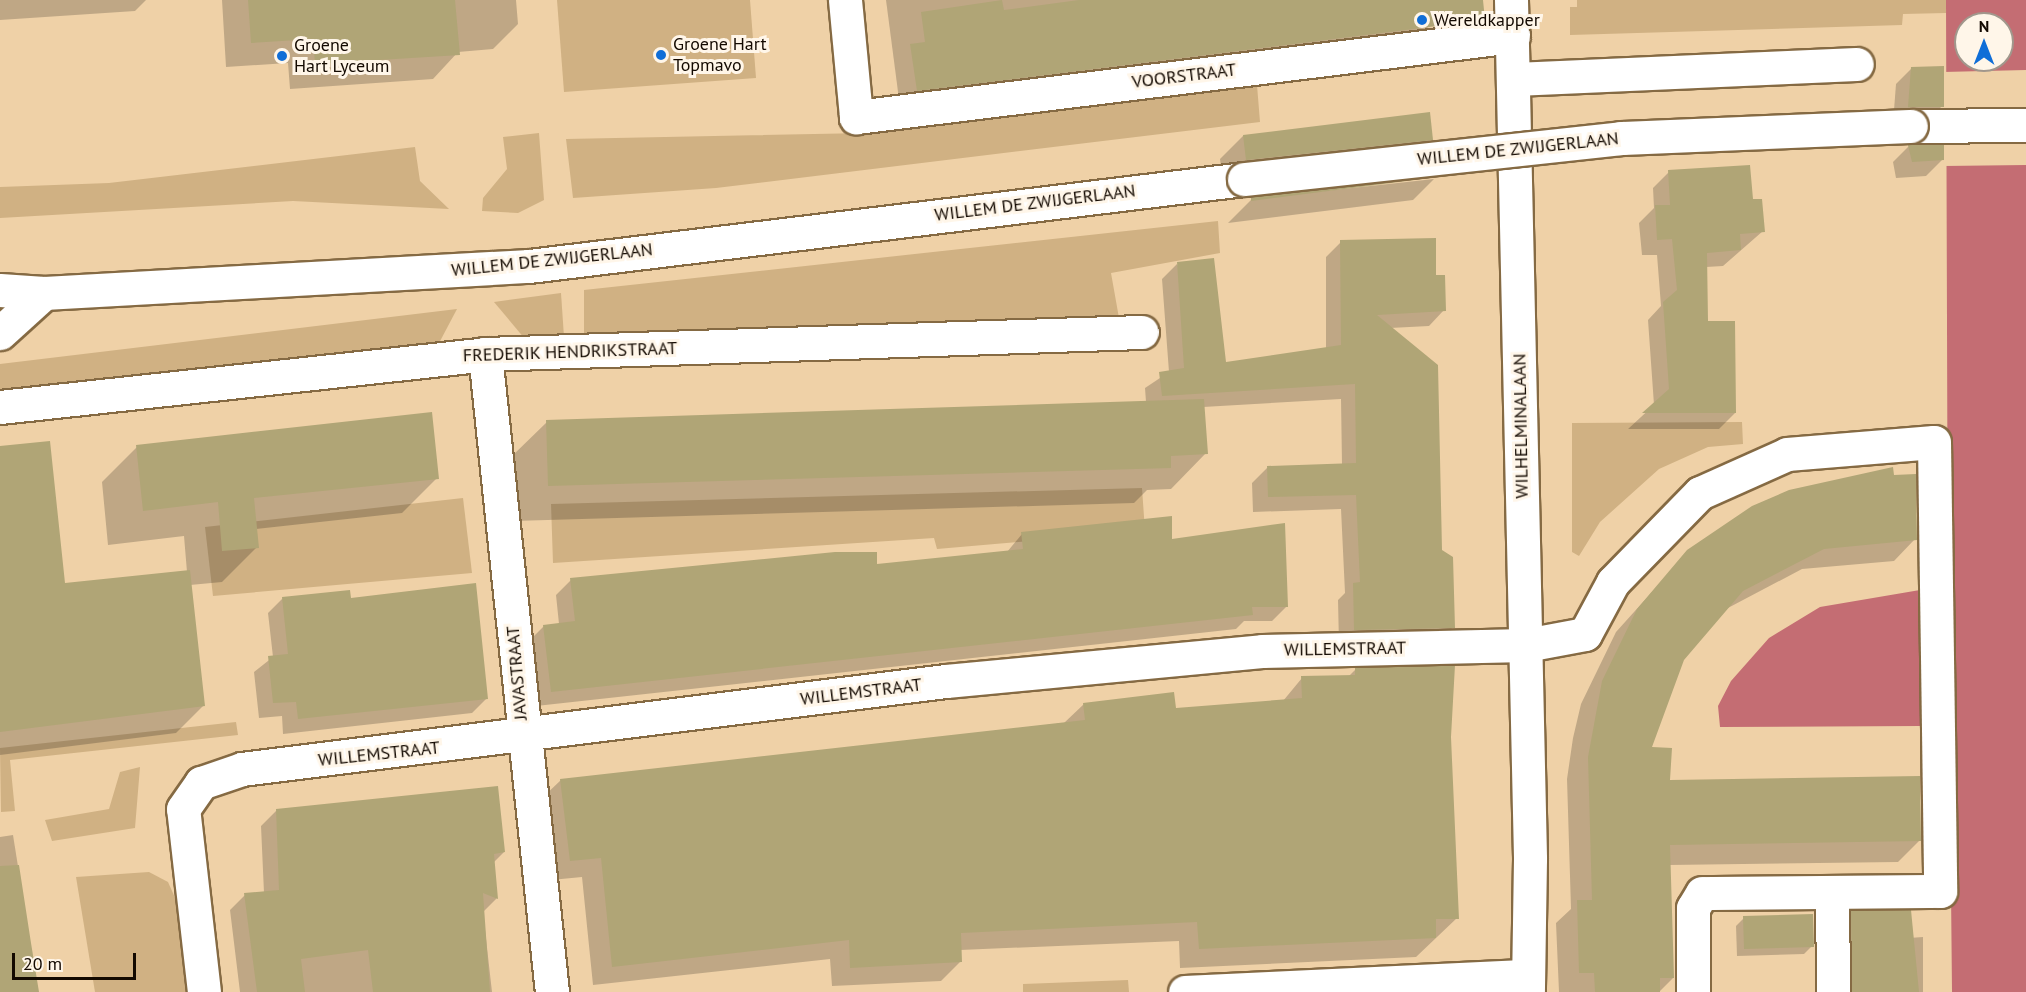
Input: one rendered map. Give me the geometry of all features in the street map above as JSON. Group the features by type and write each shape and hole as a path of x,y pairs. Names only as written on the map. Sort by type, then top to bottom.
{"street":[{"name":"VOORSTRAAT","path":"845,0 856,117 1513,36"},
{"name":"WILHELMINALAAN","path":"1511,0 1526,645 1528,984"},
{"path":"1514,79 1857,64"},
{"name":"WILLEM DE ZWIJGERLAAN","path":"0,290 44,293 529,266 1244,179 1621,138 2026,125"},
{"path":"0,333 44,293"},
{"name":"FREDERIK HENDRIKSTRAAT","path":"0,406 485,354 1142,332"},
{"name":"JAVASTRAAT","path":"485,354 522,738 552,992"},
{"path":"1526,645 1585,634 1613,582 1700,493 1787,454 1934,442 1934,657 1940,891 1701,893 1693,908 1693,992"},
{"name":"WILLEMSTRAAT","path":"204,992 183,808 201,783 242,769 522,738 915,685 1262,651 1526,645"},
{"path":"1832,893 1833,992"},
{"path":"1185,992 1528,984"}],"shaded area":[{"name":"Groene Hart Topmavo","path":"557,0 750,0 756,78 564,92"},
{"path":"1577,0 1946,0 1946,13 1903,14 1902,25 1570,35 1570,7 1577,7"},
{"path":"1946,0 2026,0 2026,992 1952,992 1950,790 1921,667 1920,726 1720,727 1718,706 1731,681 1769,638 1820,607 1920,590 1920,649 1948,648"},
{"path":"1257,85 1260,122 716,188 573,198 566,139 866,133"},
{"path":"539,133 544,200 518,213 482,211 483,198 507,169 503,137"},
{"path":"415,147 420,181 449,209 293,201 0,218 0,187 109,183"},
{"path":"1218,221 1220,253 1111,273 1119,318 584,336 584,290"},
{"path":"561,293 564,337 525,339 494,302"},
{"path":"457,309 438,345 0,391 0,364"},
{"path":"1742,422 1743,444 1708,447 1659,469 1600,522 1579,556 1572,552 1572,423"},
{"path":"1142,488 1145,531 937,549 934,538 553,563 551,504"},
{"path":"463,498 472,573 213,596 205,527"},
{"path":"236,722 238,735 10,760 15,811 1,812 0,748"},
{"path":"140,767 135,828 52,841 45,820 109,809 120,772"},
{"path":"149,872 168,882 180,909 189,992 95,992 76,877"},
{"path":"1128,980 1129,992 1023,992 1023,984"}],"pier":[{"path":"2026,70 2026,165 1944,166 1943,72"}],"building":[{"path":"248,0 455,0 460,55 315,64 313,39 251,43"},
{"path":"1002,0 1004,10 1079,0 1483,0 1485,20 917,91 910,44 925,42 921,12"},
{"path":"1944,66 1944,107 1908,107 1911,67"},
{"path":"1430,112 1433,140 1246,160 1243,135"},
{"path":"1944,144 1944,160 1912,162 1908,145"},
{"path":"1750,165 1753,199 1762,199 1765,232 1740,234 1741,250 1707,253 1708,321 1735,321 1736,413 1642,413 1669,389 1663,302 1677,290 1672,239 1657,240 1655,205 1670,205 1668,170"},
{"path":"1438,177 1251,201 1251,197"},
{"path":"1436,238 1436,275 1445,275 1446,311 1377,315 1438,365 1442,550 1453,557 1455,628 1354,630 1353,583 1360,582 1356,495 1268,497 1267,466 1356,463 1355,384 1162,396 1159,372 1184,368 1177,262 1214,258 1226,362 1341,345 1340,240"},
{"path":"1204,399 1208,454 1171,456 1171,468 548,486 546,420"},
{"path":"432,412 439,479 254,498 259,548 222,551 218,502 143,511 136,445"},
{"path":"50,441 65,583 190,570 205,706 0,732 0,446"},
{"path":"1893,467 1894,475 1916,474 1917,540 1824,549 1743,591 1684,660 1652,747 1672,748 1670,780 1920,776 1921,841 1670,845 1674,978 1660,978 1660,992 1595,992 1594,973 1579,973 1577,900 1592,900 1588,757 1602,681 1637,609 1687,550 1752,506 1789,490"},
{"path":"1172,516 1172,539 1285,523 1288,607 1252,607 1253,615 551,692 543,625 575,621 570,578 835,552 877,552 877,564 1023,549 1021,532"},
{"path":"476,583 488,699 298,719 296,702 273,703 268,656 288,654 282,597 350,590 351,598"},
{"path":"1455,665 1451,737 1459,919 1436,919 1436,938 1199,949 1197,922 961,933 962,962 850,968 849,940 612,967 601,858 570,861 560,779 1085,720 1083,703 1174,692 1176,708 1302,698 1301,676 1355,675 1355,668"},
{"path":"498,786 505,852 494,854 498,899 483,893 490,992 373,992 368,950 301,959 305,992 257,992 244,893 279,890 276,809"},
{"path":"19,865 39,992 0,992 0,866"},
{"path":"1911,910 1919,992 1852,992 1851,911"},
{"path":"1813,914 1814,947 1744,949 1743,916"}],"place":[{"name":"Wereldkapper","path":"1422,20"},
{"name":"Groene Hart Topmavo","path":"661,55"},
{"name":"Groene Hart Lyceum","path":"282,56"}]}
